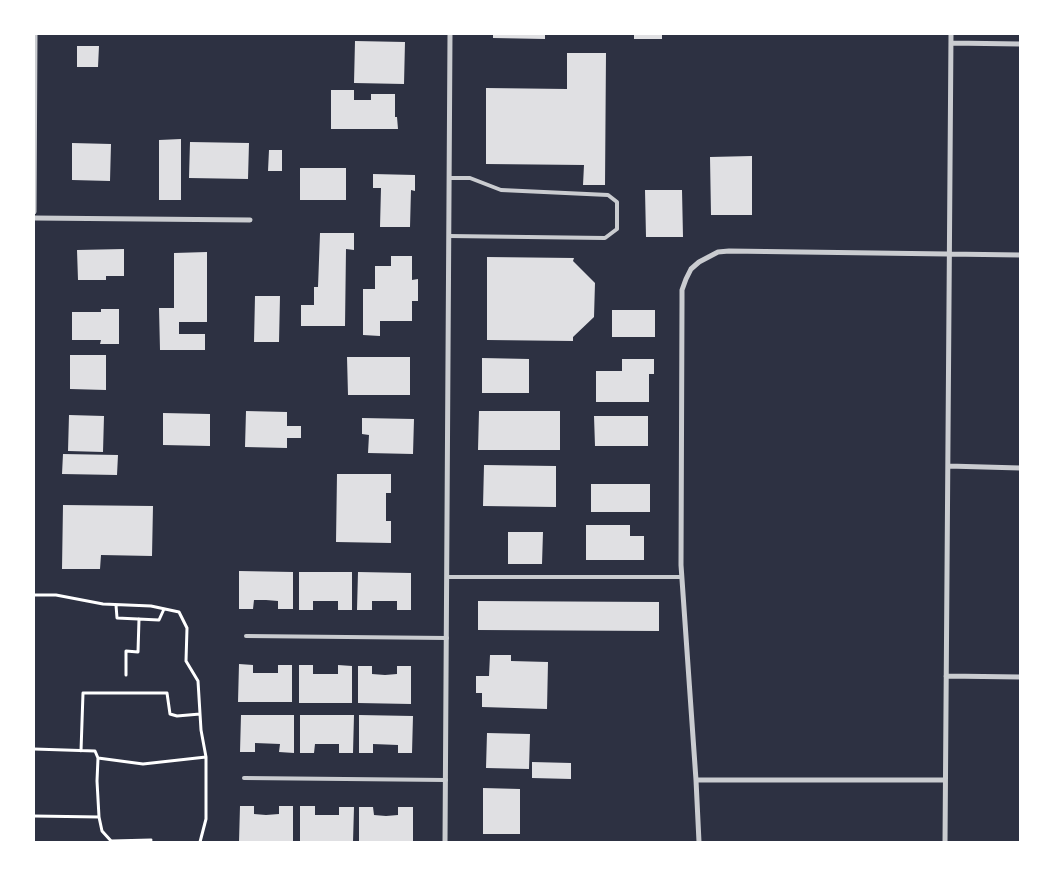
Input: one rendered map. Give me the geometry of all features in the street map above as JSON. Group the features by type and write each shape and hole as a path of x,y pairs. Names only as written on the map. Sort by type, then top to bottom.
{"street":[{"path":"34,212 35,34"},
{"path":"445,842 450,34"},
{"path":"945,842 951,34"},
{"path":"951,43 1020,44"},
{"path":"34,218 250,220"},
{"path":"699,842 682,577 680,428 682,290 691,269 708,256 718,252 729,251 1020,255"},
{"path":"948,466 1020,468"},
{"path":"946,676 1020,677"},
{"path":"696,780 945,780"}],"lane":[{"path":"449,236 606,238 617,230 617,202 608,194 501,190 470,178 450,178"},
{"path":"448,577 682,577"},
{"path":"246,636 447,638"},
{"path":"244,778 446,780"}],"path":[{"path":"34,595 56,595 103,604 151,606 180,612 187,628 186,661 198,681 206,757 206,819 200,842"},
{"path":"116,605 117,618 159,620 164,609"},
{"path":"126,674 126,651 138,652 139,619"},
{"path":"81,751 83,693 167,693 170,714 177,716 200,714"},
{"path":"34,749 95,751 98,758 97,781 99,817 102,831 112,841 151,840"},
{"path":"98,758 143,764 206,757"},
{"path":"34,816 99,817"}],"building":[{"path":"493,34 545,34 545,39 493,38"},
{"path":"634,34 662,34 662,39 634,39"},
{"path":"355,41 405,42 404,84 354,83"},
{"path":"77,46 99,46 98,67 77,67"},
{"path":"567,53 606,53 605,185 583,185 584,165 486,164 486,88 567,89"},
{"path":"331,90 354,90 354,100 371,100 371,94 395,94 395,117 397,117 398,129 331,129"},
{"path":"181,139 181,200 159,200 159,140"},
{"path":"190,142 249,143 248,179 189,178"},
{"path":"72,143 111,144 110,181 72,180"},
{"path":"269,150 282,150 282,171 268,171"},
{"path":"752,156 752,215 711,215 710,157"},
{"path":"300,168 346,168 346,200 300,200"},
{"path":"373,174 415,175 415,191 411,190 410,227 380,227 381,188 373,188"},
{"path":"645,190 682,190 683,237 646,237"},
{"path":"320,233 354,233 354,250 346,249 345,326 301,326 301,305 314,305 314,287 318,287"},
{"path":"124,249 124,276 106,276 106,280 78,280 77,250"},
{"path":"207,252 207,322 179,322 179,334 205,334 205,350 160,350 159,308 174,308 174,253"},
{"path":"391,256 412,256 412,280 418,279 418,301 412,301 412,321 380,321 380,336 363,335 363,289 375,289 375,266 391,266"},
{"path":"487,257 574,258 573,261 595,283 594,317 573,337 573,341 487,340"},
{"path":"255,296 280,296 279,342 254,342"},
{"path":"101,309 119,309 119,344 100,344 101,340 72,340 72,312 101,312"},
{"path":"612,310 655,310 655,337 612,337"},
{"path":"70,355 106,355 106,390 70,389"},
{"path":"347,357 410,357 410,395 348,395"},
{"path":"482,358 529,359 529,393 482,393"},
{"path":"622,359 654,359 654,374 649,374 649,402 596,402 596,371 622,371"},
{"path":"246,411 287,412 287,426 301,426 301,438 287,438 287,448 245,447"},
{"path":"479,411 560,411 560,450 478,450"},
{"path":"163,413 210,414 210,446 163,445"},
{"path":"69,415 104,416 103,452 68,451"},
{"path":"594,416 648,416 648,446 595,446"},
{"path":"362,418 414,419 413,454 368,453 369,435 362,434"},
{"path":"63,454 118,455 117,475 62,474"},
{"path":"484,465 556,466 556,507 483,506"},
{"path":"337,474 391,474 391,493 386,493 386,521 391,521 391,543 336,542"},
{"path":"591,484 650,484 650,512 591,512"},
{"path":"63,505 153,506 152,556 101,555 100,569 62,569"},
{"path":"586,525 630,525 630,536 644,536 644,560 586,560"},
{"path":"508,532 543,532 542,564 508,564"},
{"path":"239,571 293,572 293,609 278,609 278,601 254,600 253,609 239,609"},
{"path":"299,572 352,572 352,610 338,610 338,601 313,601 313,610 299,610"},
{"path":"358,572 411,573 411,610 397,610 397,601 372,601 372,610 357,610"},
{"path":"478,601 659,602 659,631 478,630"},
{"path":"490,655 511,655 511,661 548,662 547,709 482,707 482,693 476,693 476,676 489,676"},
{"path":"239,664 253,665 253,673 278,673 278,665 292,665 292,702 238,702"},
{"path":"299,665 313,665 313,674 338,674 338,665 352,666 352,703 299,703"},
{"path":"358,666 372,666 372,674 385,675 397,674 397,666 411,666 411,704 358,703"},
{"path":"241,715 294,715 294,753 279,752 280,744 255,743 255,752 240,752"},
{"path":"300,715 354,715 353,753 339,753 339,744 315,744 314,753 300,753"},
{"path":"359,715 413,716 412,753 398,753 398,745 373,744 373,753 359,753"},
{"path":"487,733 530,734 529,769 486,768"},
{"path":"532,762 571,763 571,779 532,778"},
{"path":"483,788 520,789 520,834 483,834"},
{"path":"240,806 254,806 254,814 266,815 279,814 279,806 293,806 293,842 239,842"},
{"path":"300,806 315,806 315,815 339,815 339,807 354,807 353,842 300,842"},
{"path":"359,807 373,807 374,815 386,816 398,815 398,807 413,807 413,842 359,842"}]}
